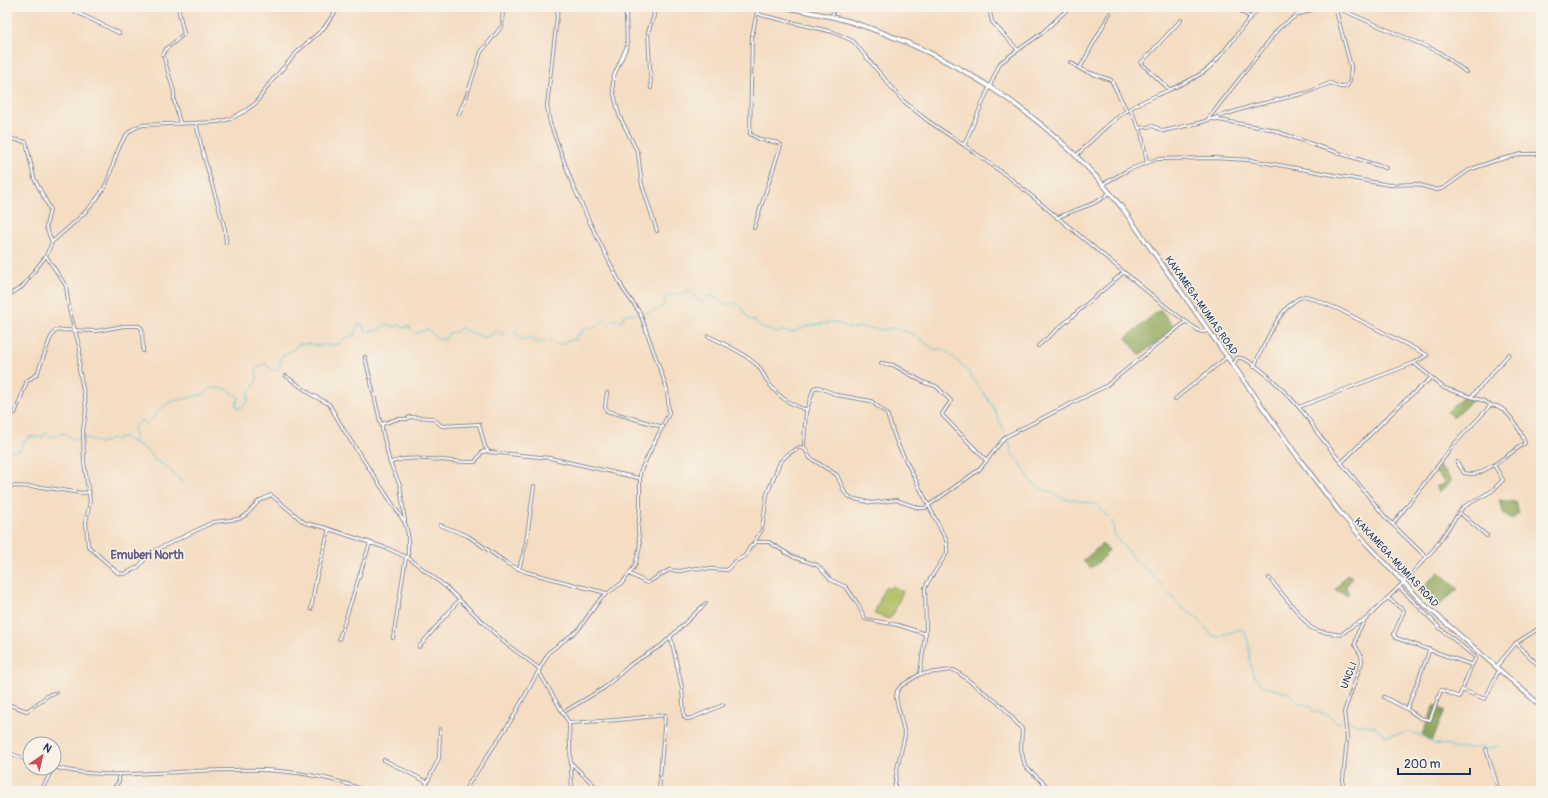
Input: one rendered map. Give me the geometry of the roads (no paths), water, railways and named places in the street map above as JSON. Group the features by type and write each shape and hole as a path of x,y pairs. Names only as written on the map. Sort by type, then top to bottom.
{"highway":[{"name":"KAKAMEGA-MUMIAS ROAD","path":"783,7 832,17 874,30 905,42 952,65 990,87 1035,119 1076,156 1110,192 1148,242 1321,489 1367,544 1436,616 1541,706"}],"street":[{"path":"66,7 120,34"},
{"path":"178,7 184,34 166,48 163,55 174,92 174,102 180,123"},
{"path":"7,296 21,288 46,256 52,242 99,196 109,179 120,146 132,129 143,125 225,121 252,106 299,50 323,29 339,7"},
{"path":"458,114 466,97 481,52 502,26 503,7"},
{"path":"464,791 481,763 512,719 549,652 578,630 600,598 623,582 630,574 639,552 638,530 640,509 638,478 669,413 667,389 640,314 623,288 590,223 572,182 550,123 547,106 558,7"},
{"path":"628,7 626,16 628,46 614,75 612,85 619,115 638,153 642,185 657,231"},
{"path":"651,88 648,32 654,16 652,7"},
{"path":"754,228 781,145 754,138 750,134 752,107 752,36 757,7"},
{"path":"832,17 834,7"},
{"path":"989,7 993,24 1018,50"},
{"path":"964,145 1000,63 1042,33 1070,7"},
{"path":"1234,7 1250,17"},
{"path":"1076,156 1127,111 1196,77 1210,66 1250,17 1261,7"},
{"path":"1207,120 1279,28 1297,15 1320,7"},
{"path":"1140,128 1150,126 1164,131 1212,119 1252,106 1306,93 1330,83 1340,87 1346,87 1351,76 1351,67 1335,7"},
{"path":"1335,7 1439,52 1466,72"},
{"path":"757,12 769,18 834,32 853,41 902,100 928,121 1011,179 1185,322 1202,332 1209,330"},
{"path":"1080,68 1110,13"},
{"path":"1169,89 1141,64 1181,20"},
{"path":"1070,62 1080,68 1111,80 1127,111"},
{"path":"1130,109 1140,128 1147,162"},
{"path":"1212,119 1270,129 1386,168"},
{"path":"196,123 204,157 225,229 226,243"},
{"path":"7,138 22,140 28,145 34,178 50,209 46,227 52,242"},
{"path":"1103,184 1128,170 1147,162 1167,158 1251,160 1390,185 1416,184 1437,190 1444,188 1466,171 1494,161 1527,153 1541,154"},
{"path":"1057,218 1071,210 1102,200 1110,192"},
{"path":"46,256 66,286 80,352 79,374 85,399 86,411 83,442 90,492 86,522 88,546 120,574 133,570 151,553 213,522 239,519 246,515 259,501 268,496 279,500 300,520 389,549 407,558 446,587 505,643 539,670 569,723 572,791"},
{"path":"1038,346 1124,272"},
{"path":"1254,366 1280,315 1299,298 1306,296 1338,309 1427,354 1414,363 1299,407"},
{"path":"920,674 926,634 925,588 948,547 943,532 929,504 897,443 887,414 876,403 867,399 838,395 816,387 812,390 807,410 804,443 805,449 812,459 837,475 845,493 851,498 872,503 896,500 919,508 925,508 929,504 978,470 1006,436 1106,386 1185,322"},
{"path":"15,413 27,381 37,374 53,333 62,330 96,331 124,326 141,327 143,351"},
{"path":"708,336 734,349 754,363 778,394 790,404 807,410"},
{"path":"1472,396 1509,354"},
{"path":"1175,399 1228,356"},
{"path":"365,357 390,463 400,485 408,534 407,558 393,638"},
{"path":"1234,364 1239,357 1254,366 1279,386 1299,407 1311,422 1315,430 1393,524 1426,557"},
{"path":"880,363 893,365 925,383 936,386 941,390 952,403 942,414 943,416 986,460"},
{"path":"1414,363 1430,378 1449,390 1472,396 1501,408 1508,413 1525,443 1480,474 1473,475 1464,473 1457,462"},
{"path":"286,376 312,395 330,404 344,432 405,523"},
{"path":"1342,463 1430,378"},
{"path":"608,392 606,411 663,427"},
{"path":"1393,524 1456,442 1491,405"},
{"path":"381,425 397,419 402,420 412,417 432,418 440,426 445,427 478,423 481,426 484,444 487,450"},
{"path":"630,574 647,582 665,572 672,570 680,571 696,568 727,570 734,562 745,556 762,530 767,494 780,462 788,454 804,443"},
{"path":"800,447 805,449"},
{"path":"390,463 402,460 419,459 475,462 482,452 487,450 496,453 544,457 572,462 638,478"},
{"name":"UNCLI","path":"1342,791 1347,738 1344,712 1362,662 1355,643 1358,632 1365,620 1403,583 1426,557 1463,507 1492,491 1503,480 1494,465"},
{"path":"7,486 41,487 82,493 90,492"},
{"path":"519,569 526,543 534,486"},
{"path":"1460,513 1487,536"},
{"path":"440,525 468,536 502,560 519,569 606,593"},
{"path":"312,609 316,578 329,529"},
{"path":"753,544 760,541 769,542 791,556 817,565 830,580 846,587 858,604 865,619 898,625 926,634"},
{"path":"339,639 370,543"},
{"path":"1270,578 1307,624 1318,631 1341,635 1352,626 1365,620"},
{"path":"1398,587 1432,620 1476,658"},
{"path":"1388,598 1404,611 1394,636 1472,665"},
{"path":"419,647 460,600"},
{"path":"562,713 604,688 632,664 671,638 706,603"},
{"path":"1432,620 1436,616"},
{"path":"1462,690 1485,699 1497,668 1516,643 1541,627"},
{"path":"671,638 682,688 684,717 687,719 692,718 723,705"},
{"path":"1516,643 1541,668"},
{"path":"1465,649 1469,644"},
{"path":"1407,709 1430,649"},
{"path":"1384,697 1407,709 1420,718 1430,720 1440,690 1459,697 1472,665 1479,653"},
{"path":"894,791 897,769 905,735 895,695 901,686 920,674 956,671 1001,705 1022,729 1021,749 1025,766 1048,787 1061,791"},
{"path":"7,704 26,711 48,696 56,693"},
{"path":"569,723 665,715 659,791"},
{"path":"423,791 439,758 440,729"},
{"path":"1486,749 1499,791"},
{"path":"7,752 22,758"},
{"path":"384,760 428,782"},
{"path":"571,763 600,791"},
{"path":"62,769 119,775 279,770 329,778 367,791"},
{"path":"112,791 119,781 119,775"},
{"path":"41,791 49,776"}],"waterway":[{"path":"1541,262 1538,264 1541,268"},
{"path":"7,452 20,450 22,443 26,441 28,437 43,437 46,432 52,437 64,433 73,439 87,438 100,443 103,441 106,442 112,437 116,440 124,436 129,441 133,442 136,438 133,429 141,420 147,425 158,411 170,402 205,394 211,388 227,389 239,397 236,405 238,409 248,402 248,392 253,388 257,380 256,369 265,363 271,370 279,370 281,357 293,350 298,344 320,346 341,344 345,338 355,335 359,324 363,325 365,331 378,330 387,324 394,327 399,325 403,328 408,326 416,334 427,329 439,339 445,339 449,333 456,332 461,328 484,338 493,334 497,329 502,336 504,331 508,333 515,332 522,340 529,337 537,342 547,341 561,344 576,340 577,333 582,335 583,329 596,327 604,320 609,324 614,320 621,321 626,314 655,311 664,305 666,296 685,293 689,290 701,303 707,297 712,296 726,305 733,302 736,303 743,309 749,320 755,321 762,328 777,333 783,331 792,333 807,326 834,322 852,329 859,327 878,330 895,328 913,334 934,349 945,350 966,369 992,405 1009,441 1012,454 1020,462 1032,483 1041,489 1053,492 1061,498 1096,504 1112,521 1115,536 1141,567 1150,572 1181,607 1197,618 1213,636 1218,637 1240,629 1244,631 1249,648 1253,673 1257,680 1263,685 1272,689 1288,692 1297,702 1311,707 1313,712 1328,714 1335,722 1341,722"},
{"path":"133,442 144,448 155,460 164,465 179,478 183,484"},
{"path":"1346,720 1359,725 1374,726 1386,736 1409,732 1420,735 1434,744 1450,745 1453,749 1483,747 1486,749 1499,746"}],"district":[{"name":"Emuberi North","path":"147,555"}]}
